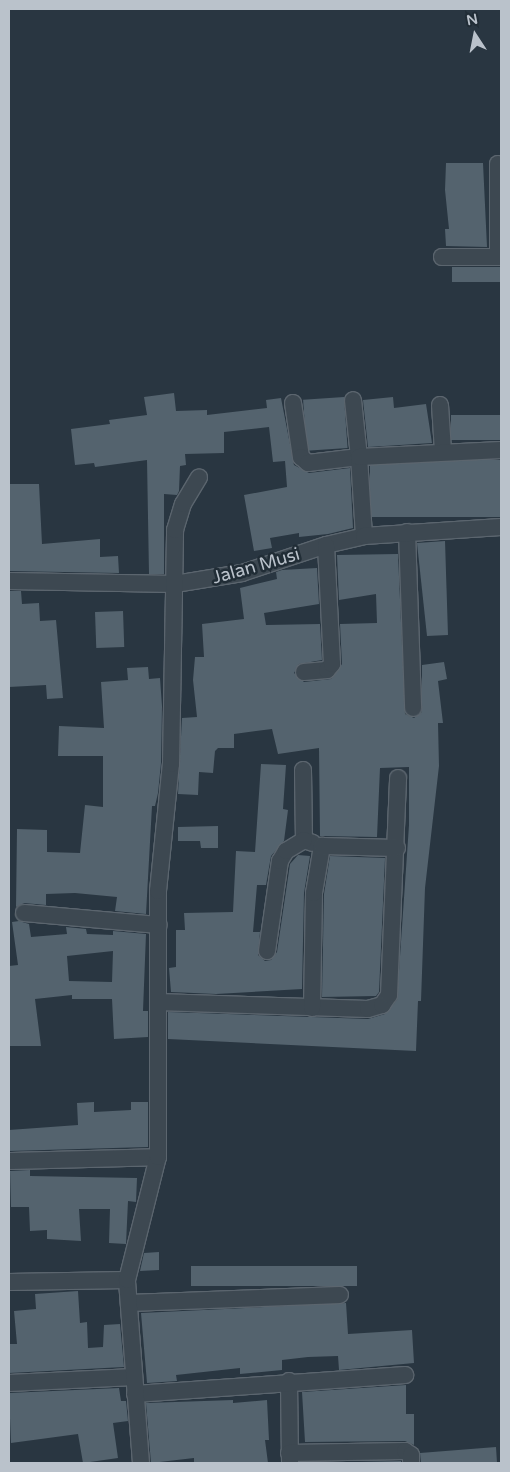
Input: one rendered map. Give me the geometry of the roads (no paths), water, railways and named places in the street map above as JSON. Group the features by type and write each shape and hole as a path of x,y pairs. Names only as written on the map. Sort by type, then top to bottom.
{"street":[{"path":"442,256 500,257 498,164"},
{"path":"353,400 364,536"},
{"path":"293,403 303,461 501,450"},
{"path":"440,405 442,452"},
{"path":"141,1463 128,1280 158,1158 158,891 171,764 175,530 183,504 199,477"},
{"name":"Jalan Musi","path":"9,581 175,584 242,573 326,545 364,536 501,527"},
{"path":"407,532 413,708"},
{"path":"304,672 327,670 332,664 326,545"},
{"path":"303,770 304,840"},
{"path":"158,1002 368,1009 382,1005 389,995 397,848 398,778"},
{"path":"267,951 280,861 286,851 304,840 322,846 397,848"},
{"path":"312,1008 314,894 322,846"},
{"path":"24,913 158,925"},
{"path":"9,1161 158,1158"},
{"path":"9,1282 128,1280"},
{"path":"129,1303 340,1295"},
{"path":"135,1394 289,1381 405,1375"},
{"path":"9,1383 134,1377"},
{"path":"289,1381 290,1458 405,1451 411,1455 411,1463"}]}
